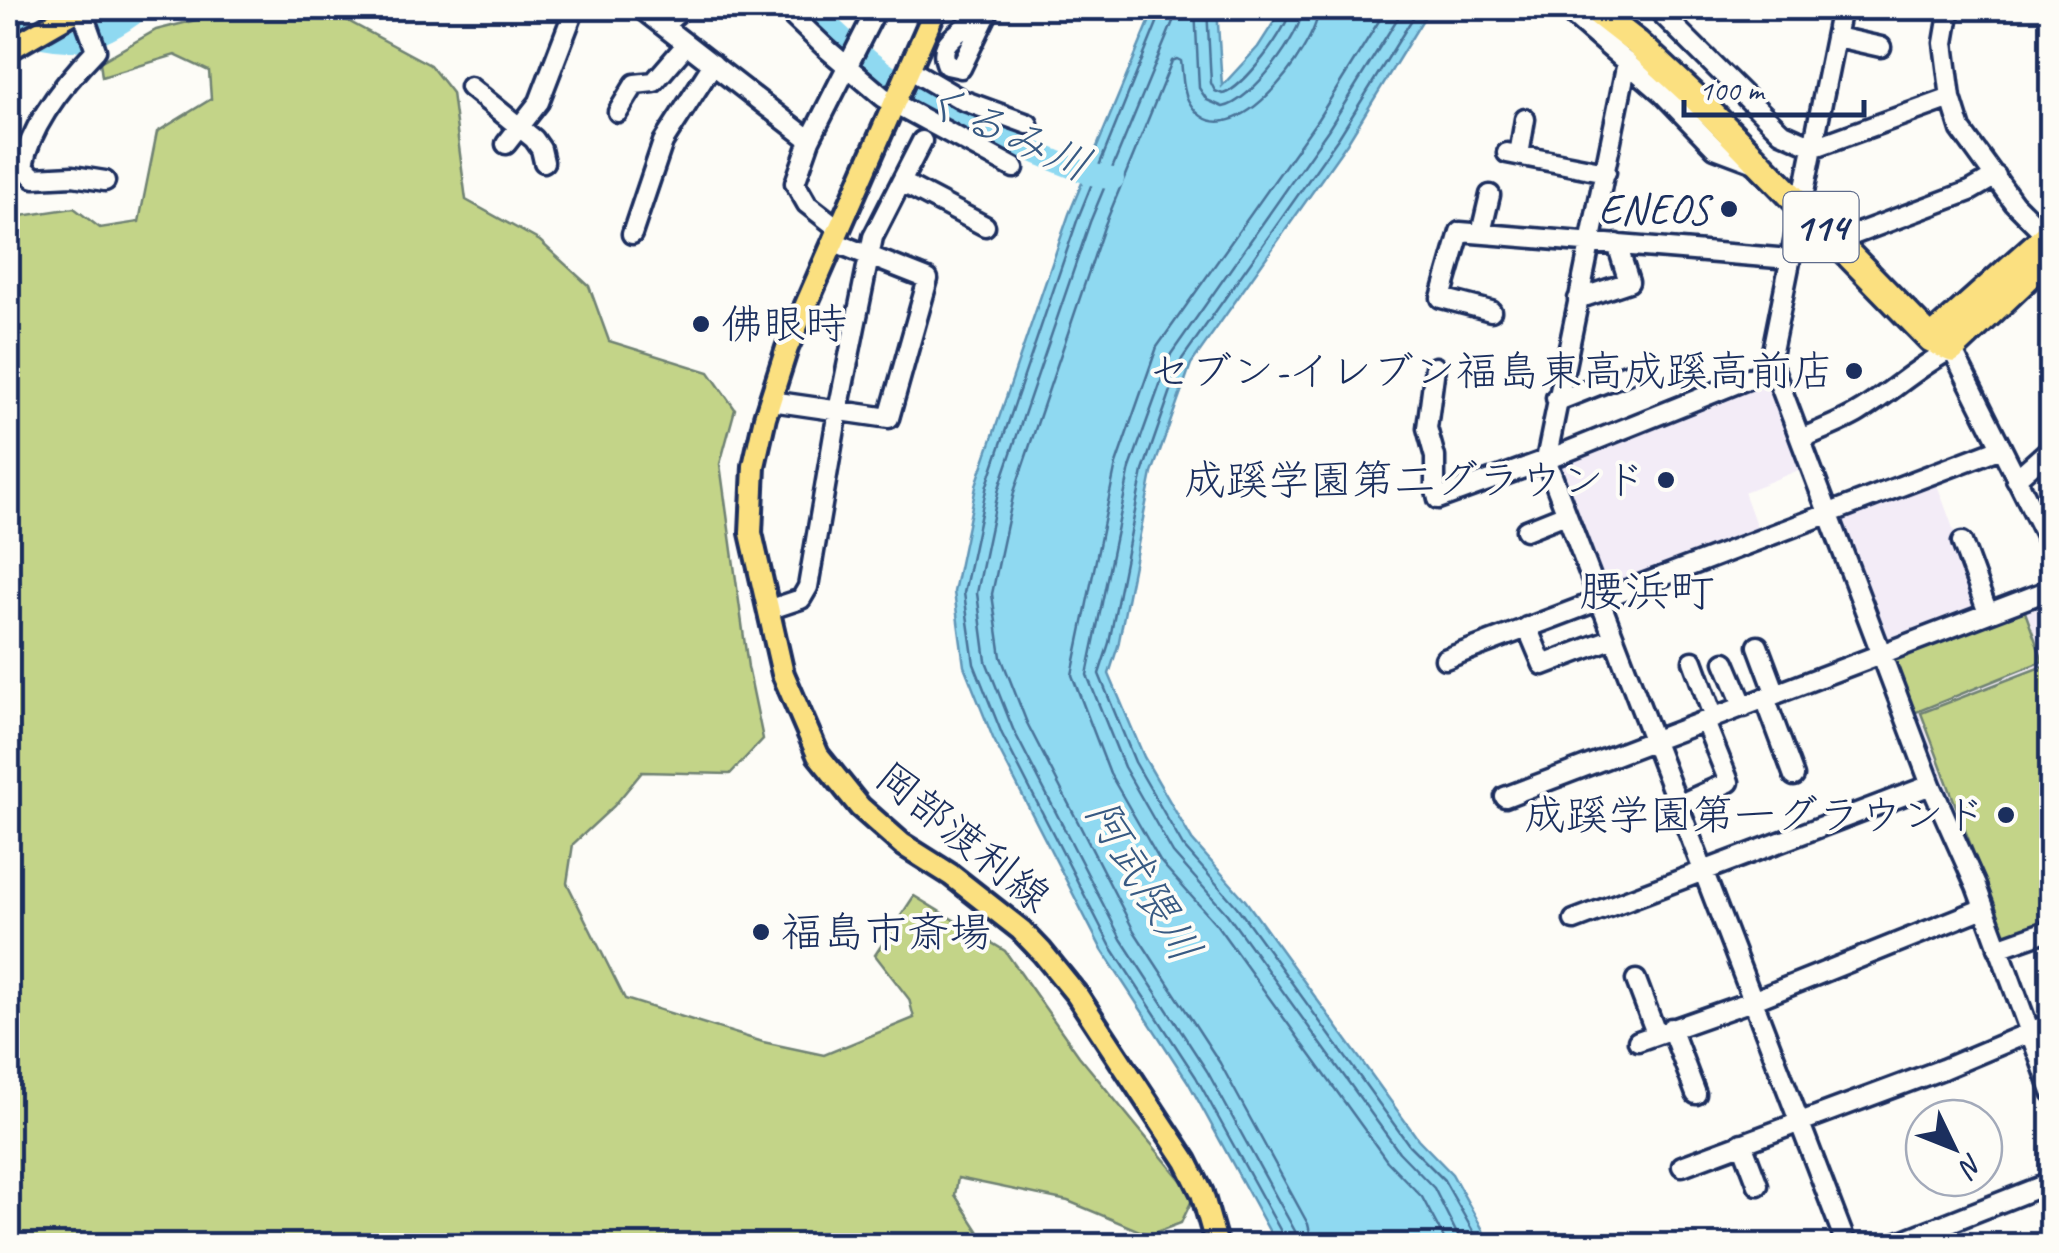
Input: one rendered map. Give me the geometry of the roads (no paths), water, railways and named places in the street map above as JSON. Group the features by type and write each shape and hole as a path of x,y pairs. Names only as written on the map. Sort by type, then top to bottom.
{"highway":[{"name":"114","path":"1616,8 1709,90 1803,199 1942,338"},
{"name":"114","path":"1582,11 1667,70 1760,165 1850,236 1942,338"},
{"path":"1942,338 2049,233"}],"main road":[{"name":"岡部渡利線","path":"936,8 788,348 771,401 754,466 751,501 751,533 768,610 784,674 818,755 860,807 902,844 1021,930 1062,975 1186,1161 1202,1193 1217,1246"},
{"path":"14,47 76,18"}],"street":[{"path":"506,144 538,102 575,8"},
{"path":"640,8 810,140"},
{"path":"664,25 683,8"},
{"path":"784,8 893,102 1014,168"},
{"path":"771,401 889,418 928,279 868,258 836,235 807,204 796,183 810,140 858,38 877,8"},
{"path":"971,8 971,22 942,51 947,65 954,69 960,68 990,8"},
{"path":"1657,8 1781,132 1815,147 1951,98"},
{"path":"1768,371 1841,8"},
{"path":"1950,8 1944,42 1951,98 1961,130 2014,203 2049,233"},
{"path":"1582,11 1627,62 1716,148 1760,165"},
{"path":"76,18 96,50 65,83 31,140 23,166 34,178 72,176 105,181"},
{"path":"1836,38 1882,47"},
{"path":"618,112 635,84 654,82 686,44"},
{"path":"1627,62 1546,460 1846,1246"},
{"path":"632,234 663,142 713,64"},
{"path":"908,72 962,100 1028,124"},
{"path":"470,87 541,148 544,162"},
{"path":"1525,119 1513,154 1606,172"},
{"path":"768,610 801,600 808,587 873,237 922,141"},
{"path":"1850,236 1970,191 1996,176"},
{"path":"901,182 986,226"},
{"path":"1481,233 1490,195"},
{"path":"1491,310 1441,298 1460,232 1790,259"},
{"path":"1578,300 1629,282 1617,244"},
{"path":"1801,439 1856,414 1895,388 1942,338 2016,478 2045,515 2052,548"},
{"path":"1435,367 1427,428 1435,456 1434,486 1438,498 1546,460 1768,371 1775,372 1881,656 1984,908 2052,1092"},
{"path":"1556,398 1564,399 1630,373"},
{"path":"2016,478 2052,446"},
{"path":"1445,659 2001,448"},
{"path":"1526,530 1566,514"},
{"path":"1962,542 1988,613"},
{"path":"1505,798 2052,588"},
{"path":"1527,628 1543,665 1614,638"},
{"path":"1758,646 1794,776"},
{"path":"1678,805 1729,782 1693,661"},
{"path":"1724,662 1744,707"},
{"path":"1574,920 1932,785"},
{"path":"1638,1041 1984,908"},
{"path":"1998,948 2052,929"},
{"path":"1636,980 1696,1094"},
{"path":"1682,1166 1943,1069 2052,1023"},
{"path":"1742,1144 1758,1185"},
{"path":"1896,1244 2052,1182"}],"water":[{"name":"阿武隈川","path":"1155,8 1217,8 1222,86 1258,47 1283,8 1430,8 1347,143 1191,364 1152,473 1109,674 1144,757 1192,840 1245,900 1418,1139 1452,1174 1483,1230 1486,1245 1277,1245 1188,1082 1102,950 993,738 964,666 954,592 977,482 1069,214"}],"waterway":[{"name":"くるみ川","path":"8,26 45,38 77,40 108,30 141,8"},
{"name":"くるみ川","path":"812,8 861,55 941,109 1000,138 1113,179"}],"place":[{"name":"ENEOS","path":"1729,209"},
{"name":"佛眼時","path":"701,324"},
{"name":"セブン-イレブン福島東高成蹊高前店","path":"1854,371"},
{"name":"成蹊学園第二グラウンド","path":"1666,480"},
{"name":"成蹊学園第一グラウンド","path":"2006,815"},
{"name":"福島市斎場","path":"761,932"}],"district":[{"name":"腰浜町","path":"1647,591"}]}
